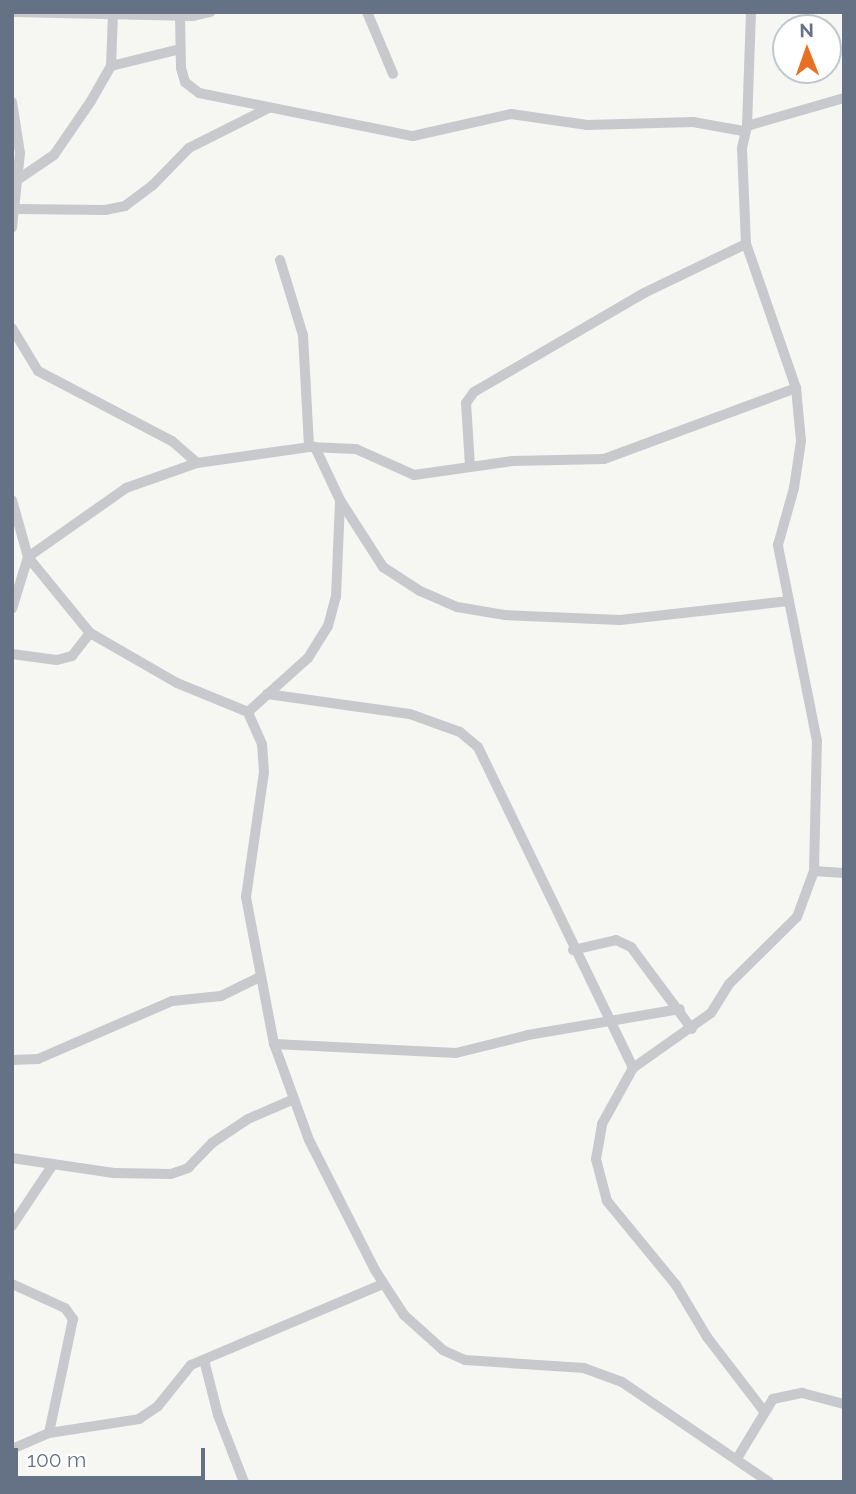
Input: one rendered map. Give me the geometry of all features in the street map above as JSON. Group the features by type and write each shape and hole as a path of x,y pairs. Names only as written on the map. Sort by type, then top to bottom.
{"street":[{"path":"13,12 180,15 211,12"},
{"path":"367,12 393,74"},
{"path":"751,12 745,129 746,244 796,388 801,441 794,488 778,545 817,741 814,871 797,917 729,984 711,1013 633,1068 602,1124 596,1159 598,1180 607,1201 676,1285 707,1337 763,1410"},
{"path":"20,178 54,155 111,66 113,14"},
{"path":"180,15 180,49 190,89 269,108 413,136 511,114 587,125 693,122 745,129 844,98"},
{"path":"111,66 180,49"},
{"path":"12,102 20,178 12,228"},
{"path":"16,209 105,210 125,206 152,186 188,148 269,108"},
{"path":"470,466 466,417 467,403 474,393 592,321 746,244"},
{"path":"280,260 303,335 312,447 340,500 383,567 420,591 457,607 505,615 620,620 789,601"},
{"path":"12,328 38,371 172,441 197,463"},
{"path":"12,609 28,557 125,488 197,463 312,447 356,449 414,475 470,466 604,459 796,388"},
{"path":"12,499 28,557 90,633 177,683 248,712 262,744 264,772 246,897 274,1045 292,1100 383,1284 421,1331 454,1356 600,1372 738,1457 769,1482"},
{"path":"248,712 308,657 328,626 340,559 340,500"},
{"path":"12,654 57,660 72,656 90,633"},
{"path":"267,694 410,714 460,732 478,747 573,950 633,1068"},
{"path":"814,871 844,873"},
{"path":"573,950 623,942 680,1009 692,1028"},
{"path":"12,1060 38,1059 172,1001 221,996 260,977"},
{"path":"274,1045 456,1053 610,1020 680,1009"},
{"path":"12,1158 52,1166 171,1174 188,1168 212,1143 248,1119 292,1100"},
{"path":"12,1226 52,1166"},
{"path":"12,1284 65,1308 73,1319 49,1433"},
{"path":"12,1449 49,1433 139,1419 158,1406 191,1365 383,1284"},
{"path":"204,1360 215,1407 244,1482"},
{"path":"738,1457 763,1410 773,1399 791,1393 844,1404"}]}
